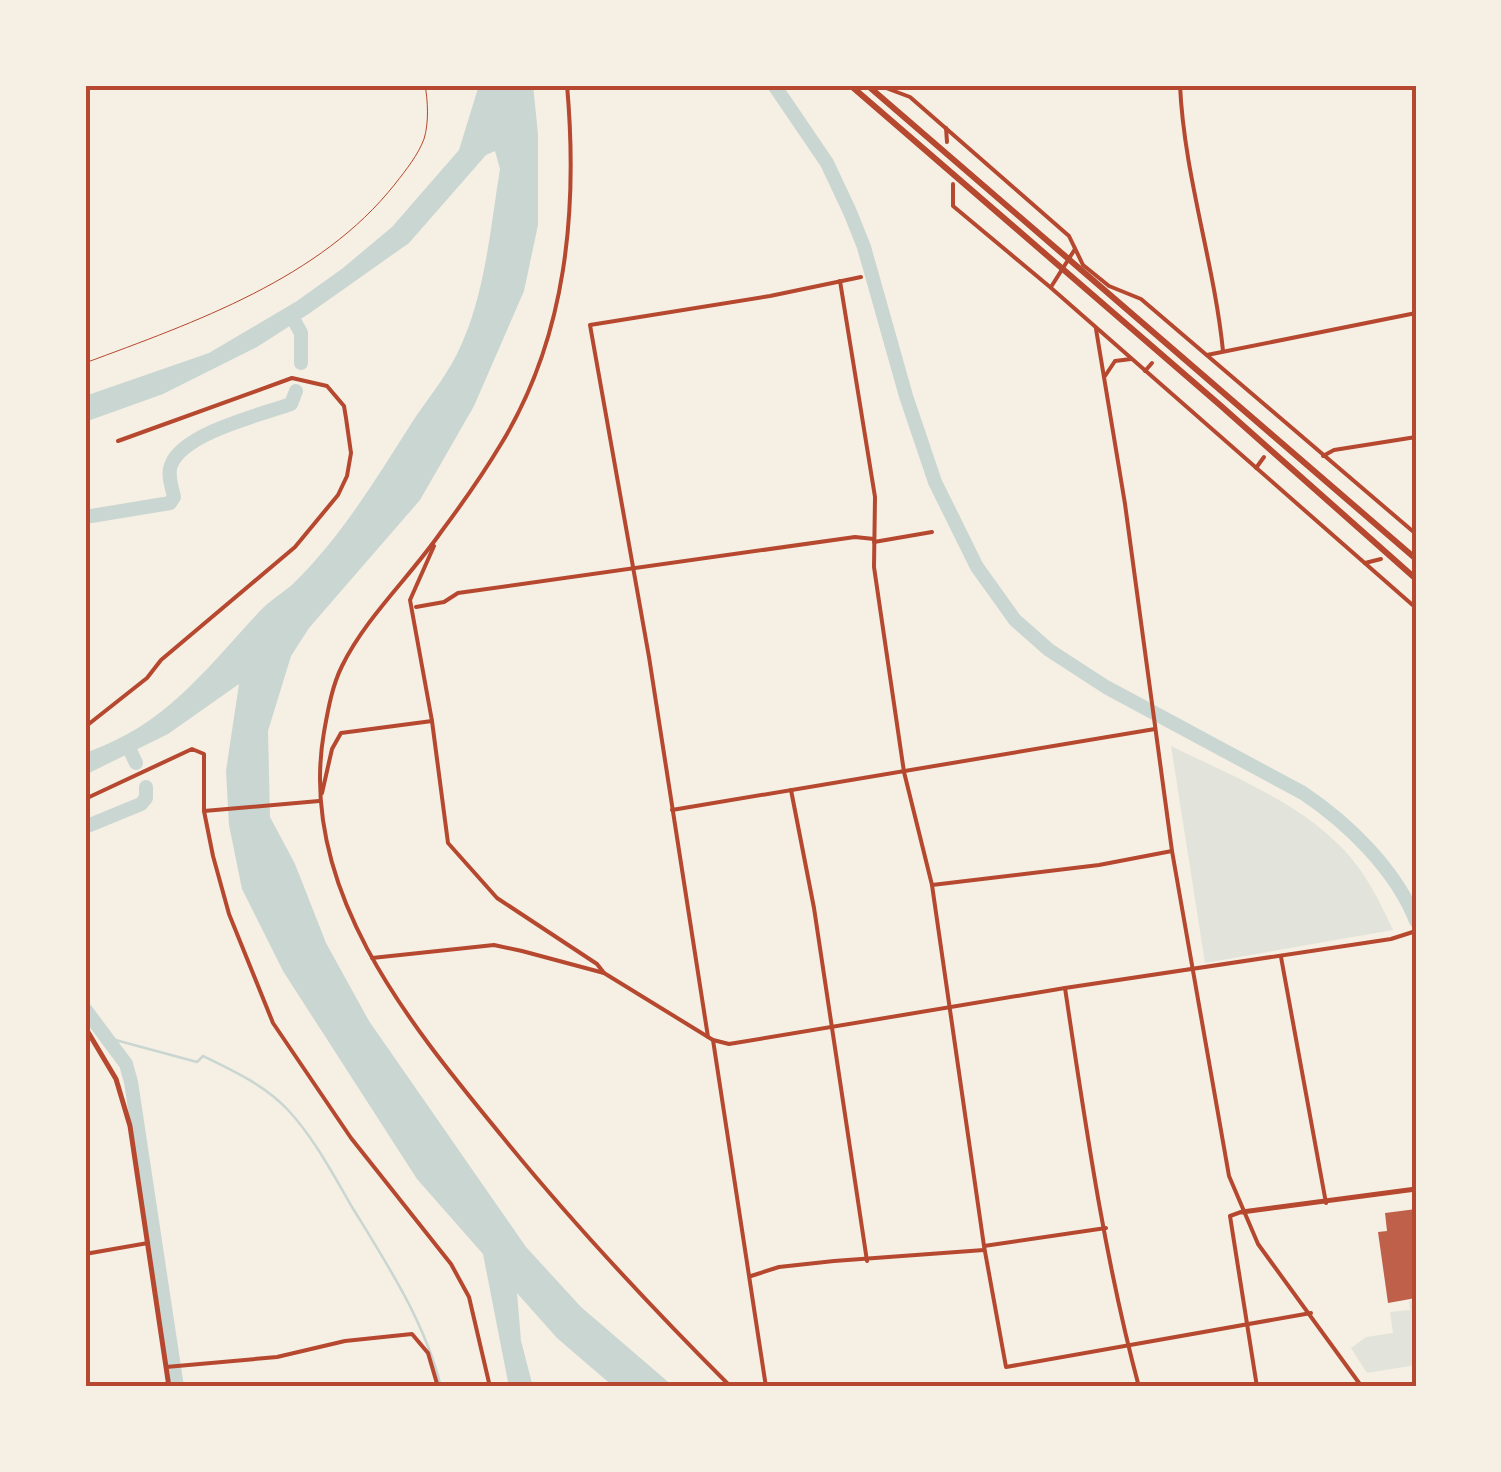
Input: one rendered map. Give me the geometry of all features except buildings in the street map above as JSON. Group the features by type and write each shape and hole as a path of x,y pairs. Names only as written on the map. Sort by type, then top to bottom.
{"highway":[{"path":"850,85 1416,579"},
{"path":"866,85 1416,559"}],"main road":[{"path":"85,1027 102,1051 124,1100 169,1387"},
{"path":"1242,1212 1416,1190"}],"street":[{"path":"567,85 572,191 566,259 551,328 502,442 341,668 318,767 324,828 338,882 372,958 401,1008 594,1246 731,1387"},
{"path":"878,85 905,94 946,128 1069,236 1083,265 1109,286 1142,300 1416,534"},
{"path":"1180,85 1223,351"},
{"path":"946,128 947,142"},
{"path":"953,184 953,206 1416,608"},
{"path":"1050,287 1075,249"},
{"path":"766,1387 590,325 862,277"},
{"path":"840,281 875,497 878,597 904,772 932,884 984,1248 1006,1367 1311,1314"},
{"path":"1207,355 1416,313"},
{"path":"1096,329 1172,851 1226,1156 1242,1212 1258,1244 1362,1387"},
{"path":"1195,355 1200,349"},
{"path":"1104,380 1115,361 1132,359"},
{"path":"1145,371 1152,363"},
{"path":"85,727 148,678 161,660 295,547 338,495 347,476 350,454 344,406 336,394 327,386 292,378 118,442"},
{"path":"1323,456 1334,450 1416,436"},
{"path":"1305,453 1311,446"},
{"path":"1256,468 1264,457"},
{"path":"414,608 444,602 458,593 854,537 874,540 932,532"},
{"path":"440,534 410,600 432,721 448,844 497,898 597,964 604,973"},
{"path":"1365,563 1381,560"},
{"path":"321,800 326,768 341,733 432,721"},
{"path":"672,810 1156,729"},
{"path":"85,799 185,752 198,750 204,754 204,811 229,914 273,1023 351,1138 451,1264 468,1297 490,1387"},
{"path":"791,790 814,908 866,1261"},
{"path":"204,811 321,800"},
{"path":"932,884 1099,865 1172,851"},
{"path":"372,958 494,946 604,973 711,1038 736,1044 1065,988 1391,940 1413,932"},
{"path":"1281,957 1326,1203"},
{"path":"1065,988 1121,1319 1140,1387"},
{"path":"1242,1212 1230,1216 1257,1387"},
{"path":"750,1277 779,1268 984,1248 1106,1228"},
{"path":"85,1254 148,1243"},
{"path":"166,1367 276,1357 345,1341 412,1334 428,1354 438,1387"}],"path":[{"path":"85,363 223,308 306,262 342,237 385,196 419,150 426,134 425,85"}],"shaded area":[{"path":"479,85 533,85 538,134 538,225 524,291 474,406 420,500 309,628 291,656 268,731 270,817 295,864 326,943 369,1021 526,1247 581,1307 674,1387 614,1387 557,1338 517,1293 521,1341 533,1387 509,1387 483,1254 417,1179 283,971 242,889 229,825 226,771 239,684 168,734 85,775 85,753 138,728 161,712 311,565 357,507 441,381 457,354 480,287 500,169 495,151 486,155 409,243 257,347 163,394 85,422 85,396 209,353 297,301 343,268 392,227 459,150"},
{"path":"1171,746 1260,789 1321,829 1348,854 1363,875 1393,930 1205,963"},
{"path":"1416,1299 1416,1365 1367,1373 1351,1348 1366,1337 1393,1333 1390,1312 1410,1310 1409,1301"}],"waterway":[{"path":"774,85 827,163 850,212 935,482 977,567 1015,620 1049,650 1106,687 1320,805 1369,849 1396,884 1416,921"},
{"path":"291,315 301,333 301,363"},
{"path":"85,517 170,503 174,497 170,469 178,454 224,427 291,404 296,391"},
{"path":"128,746 136,763"},
{"path":"85,827 141,804 146,798 146,787"},
{"path":"85,1009 126,1064 131,1082 177,1387"},
{"path":"108,1038 197,1062 203,1056 259,1086 288,1110 323,1157 404,1294 441,1387"}]}
